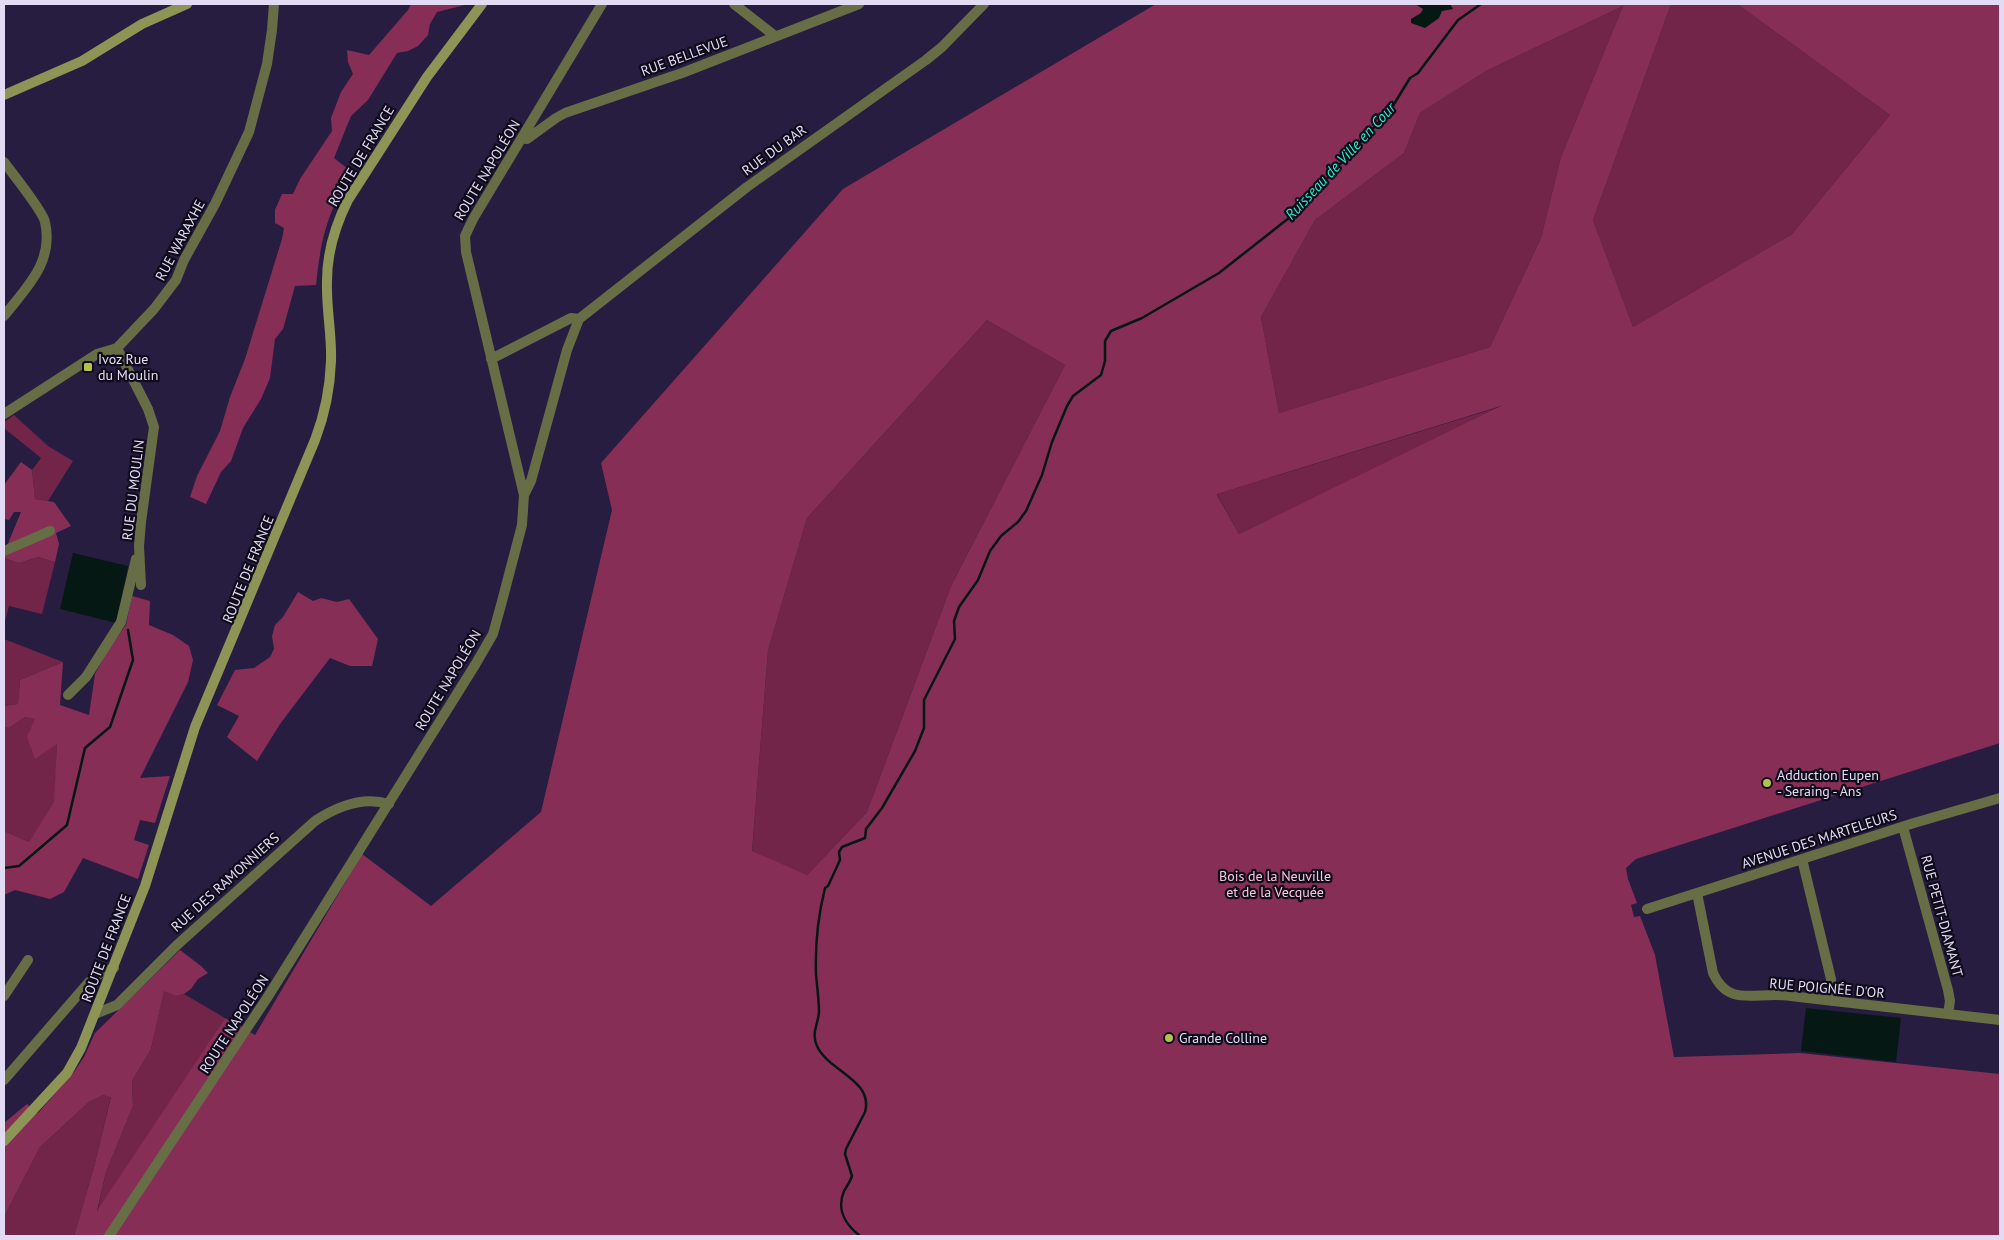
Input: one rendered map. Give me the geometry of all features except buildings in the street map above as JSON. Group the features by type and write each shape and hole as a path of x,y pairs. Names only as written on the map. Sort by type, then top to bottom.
{"main road":[{"path":"4,95 82,61 142,24 187,4"},
{"name":"ROUTE DE FRANCE","path":"4,1141 75,1062 145,886 195,727 240,623 320,426 330,380 330,342 326,282 328,258 335,228 348,200 421,86 442,55 482,4"}],"street":[{"name":"RUE WARAXHE","path":"4,414 97,354 117,348 154,308 176,280 249,132 264,75 272,30 274,4"},
{"name":"ROUTE NAPOLÉON","path":"109,1236 236,1047 493,634 522,525 524,495 466,252 465,236 602,4"},
{"path":"734,4 775,36"},
{"name":"RUE BELLEVUE","path":"522,138 527,139 556,118 565,114 690,70 859,4"},
{"name":"RUE DU BAR","path":"491,359 571,318 579,319 748,187 926,60 942,47 984,4"},
{"path":"4,162 46,220 45,246 39,273 4,316"},
{"path":"524,495 531,481 567,350 579,319"},
{"name":"RUE DU MOULIN","path":"117,348 148,409 154,427 139,546 141,585"},
{"path":"4,552 50,531"},
{"path":"68,695 86,677 121,622 139,546"},
{"name":"AVENUE DES MARTELEURS","path":"1647,909 2000,798"},
{"name":"RUE DES RAMONNIERS","path":"95,1014 117,1004 177,945 306,826 334,810 354,803 378,800 388,804"},
{"name":"RUE PETIT-DIAMANT","path":"1903,827 1948,990 1950,1001 1948,1014"},
{"path":"1802,859 1831,979 1832,1001"},
{"name":"RUE POIGNÉE D'OR","path":"1697,893 1713,973 1723,988 1736,996 1786,996 2000,1020"},
{"path":"4,996 28,960"},
{"path":"4,1080 90,982 101,973 114,968"}],"shaded area":[{"path":"1415,4 1450,4 1453,9 1442,11 1439,18 1425,28 1411,23 1411,19 1421,13 1423,9"},
{"path":"1671,4 1737,4 1890,115 1792,234 1633,327 1593,220"},
{"path":"1623,6 1561,157 1541,238 1490,347 1279,413 1261,317 1315,220 1404,153 1420,113 1486,71"},
{"path":"987,320 1065,365 951,586 867,812 807,875 752,852 768,650 807,518"},
{"path":"1506,405 1239,534 1217,494"},
{"path":"14,415 48,446 73,461 48,501 35,499 32,470 41,458 4,428 4,422"},
{"path":"73,553 128,566 116,623 60,609"},
{"path":"38,557 55,562 42,614 9,606 4,625 4,558 19,563"},
{"path":"4,639 63,662 20,680 18,704 4,706"},
{"path":"25,717 35,719 57,743 55,802 29,842 4,831 4,727 9,728"},
{"path":"164,990 177,996 184,994 225,1018 97,1213 106,1172 133,1106 132,1081 151,1049"},
{"path":"1806,1008 1901,1018 1896,1062 1801,1051"},
{"path":"103,1095 111,1096 94,1167 74,1236 4,1236 4,1217 40,1147 89,1102"}],"green space":[{"path":"411,4 469,4 437,12 430,24 428,35 418,46 408,51 397,53 368,100 351,116 334,158 352,172 343,187 327,226 320,253 316,285 295,286 283,329 275,339 270,378 261,399 243,428 231,461 221,472 206,504 190,497 197,476 220,431 230,397 245,359 282,239 284,228 275,223 275,210 282,194 293,194 300,179 332,131 331,118 341,92 353,74 348,62 347,50 369,55"},
{"name":"Bois de la Neuville et de la Vecquée","path":"1156,4 1671,4 1593,220 1633,327 1792,234 1890,115 1737,4 2000,4 2000,743 1636,859 1626,868 1637,903 1631,905 1634,917 1640,916 1655,955 1674,1057 1800,1053 2000,1074 2000,1236 74,1236 94,1167 111,1097 103,1095 89,1102 40,1147 4,1217 4,1123 27,1104 38,1113 74,1072 84,1057 95,1033 180,950 208,973 198,979 191,989 184,994 177,996 164,991 151,1049 132,1081 133,1106 106,1172 97,1211 225,1018 255,1035 362,854 431,906 541,812 612,510 601,463 843,189","holes":["1623,6 1561,157 1541,238 1490,347 1279,413 1261,317 1315,220 1404,153 1420,113 1486,71","987,320 1065,365 951,586 867,812 807,875 752,851 768,650 807,518","1501,406 1239,534 1217,494"]},
{"path":"21,462 32,470 35,499 54,502 71,526 56,533 59,544 55,562 38,557 19,563 4,558 4,553 21,512 14,512 9,520 4,519 4,485"},
{"path":"298,592 313,601 321,598 337,602 349,599 378,639 372,666 350,666 330,658 280,724 257,761 227,737 239,716 217,705 235,670 254,668 270,657 274,649 272,636 275,625 283,617"},
{"path":"132,596 150,601 149,625 173,635 189,646 193,660 188,682 140,778 170,776 155,823 140,820 134,840 149,845 138,879 83,858 64,892 50,899 15,890 4,895 4,831 29,842 54,802 57,744 35,759 27,737 35,719 25,717 9,728 4,727 4,706 18,704 20,680 63,662 60,705 89,715 95,674 109,648 126,625"}],"waterway":[{"name":"Ruisseau de Ville en Cour","path":"860,1236 850,1227 843,1216 841,1204 844,1191 852,1176 845,1154 846,1149 865,1112 866,1101 863,1092 857,1084 823,1055 815,1041 819,1012 816,974 819,920 825,888 828,886 840,860 839,852 842,847 865,838 866,829 882,808 915,751 924,728 924,700 955,639 954,621 959,607 978,580 990,551 1001,536 1018,522 1026,511 1042,475 1052,442 1073,396 1101,375 1105,361 1105,341 1111,331 1142,318 1219,273 1294,214 1391,109 1410,78 1418,73 1458,20 1481,4"},
{"path":"4,868 19,866 67,825 85,748 110,727 133,660 128,630"}],"place":[{"name":"Ivoz Rue du Moulin","path":"88,367"},
{"name":"Adduction Eupen - Seraing - Ans","path":"1767,783"},
{"name":"Grande Colline","path":"1169,1038"}]}
